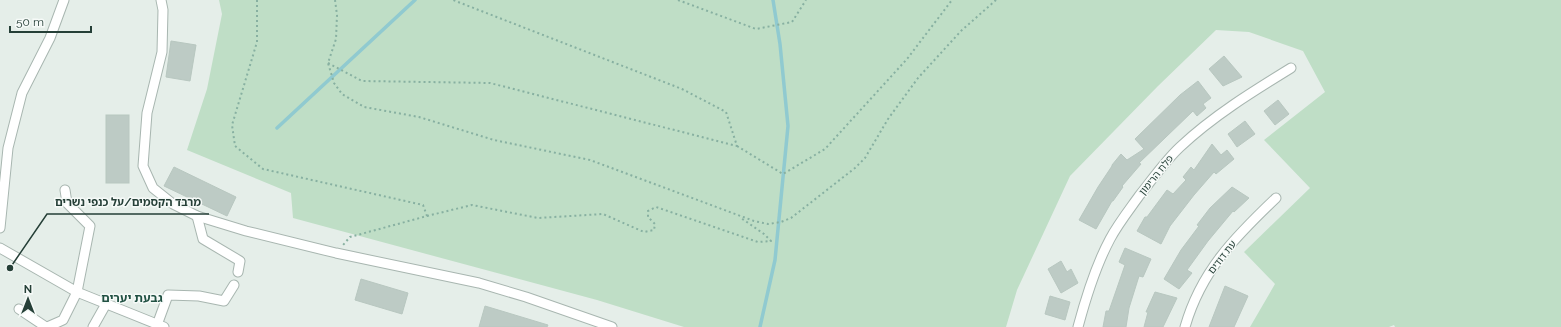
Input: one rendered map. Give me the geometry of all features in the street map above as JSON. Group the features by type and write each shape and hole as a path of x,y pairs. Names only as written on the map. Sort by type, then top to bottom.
{"street":[{"path":"0,228 8,148 22,94 50,38 64,0"},
{"path":"161,0 163,10 162,52 147,113 143,166 153,188 173,204 197,216 246,231 336,253 479,283 526,297 612,327"},
{"name":"פלח הרימון","path":"1078,327 1098,265 1111,238 1128,210 1154,176 1179,148 1204,127 1237,102 1291,68"},
{"path":"19,309 47,327 63,320 77,292 90,226 67,203 65,190"},
{"name":"עת דודים","path":"1185,327 1198,292 1209,272 1243,230 1276,198"},
{"path":"197,216 203,239 240,261 238,272"},
{"path":"0,248 77,292 160,326 168,295 199,296 224,301 234,285"},
{"path":"93,327 106,304"}],"path":[{"path":"257,0 257,42 232,125 235,146 263,169 423,205 426,216"},
{"path":"335,0 337,15 336,39 328,63 334,83 342,94 364,107 419,117 494,140 590,160 739,216 768,224 781,222 791,218 855,168 865,158 888,119 918,78 961,31 996,0"},
{"path":"453,0 682,89 726,112 737,146"},
{"path":"678,0 756,29 792,22 806,0"},
{"path":"328,63 362,81 490,83 737,146 783,174 825,149 907,59 952,0"},
{"path":"336,253 350,237 472,205 538,218 603,214 644,232 654,230 655,224 648,217 648,211 656,207 758,242 771,241 764,234 739,216"}],"green space":[{"path":"219,0 1561,0 1561,327 1395,327 1394,325 1389,327 1250,327 1275,284 1244,252 1310,188 1264,140 1325,92 1303,51 1249,32 1216,30 1158,86 1070,176 1017,290 1006,327 684,327 597,300 293,218 291,193 187,150 207,89 222,14"}],"building":[{"path":"171,41 196,45 190,81 166,77"},
{"path":"1224,56 1242,77 1223,86 1209,69"},
{"path":"1198,81 1211,98 1203,104 1206,108 1197,116 1193,111 1139,163 1141,164 1122,186 1123,187 1112,201 1096,229 1079,220 1112,165 1121,154 1127,160 1144,149 1135,139 1180,95"},
{"path":"1278,100 1289,114 1275,125 1264,111"},
{"path":"106,115 129,115 129,183 106,183"},
{"path":"1245,121 1255,134 1237,147 1228,134"},
{"path":"1212,144 1221,155 1227,150 1234,159 1216,174 1214,172 1194,195 1170,226 1161,244 1137,231 1145,217 1147,217 1167,190 1173,194 1186,180 1183,177 1191,167 1194,170"},
{"path":"174,167 236,197 227,216 164,186"},
{"path":"1232,187 1249,198 1234,212 1233,211 1208,241 1187,270 1192,273 1179,289 1164,279 1181,250 1199,226 1197,225 1210,208"},
{"path":"1125,248 1151,259 1143,277 1139,276 1129,308 1126,327 1103,327 1106,311 1109,311 1125,265 1119,262"},
{"path":"1061,261 1067,272 1071,269 1078,283 1061,293 1048,269"},
{"path":"361,279 408,293 402,314 355,300"},
{"path":"1225,286 1248,296 1234,327 1209,327"},
{"path":"1155,292 1177,298 1163,327 1144,327 1148,312 1146,312"},
{"path":"1050,296 1070,302 1065,320 1045,314"},
{"path":"485,306 548,325 547,327 479,327"}],"waterway":[{"path":"277,128 415,0"},
{"path":"760,327 775,260 788,126 780,44 773,0"}],"place":[{"name":"מרבד הקסמים/על כנפי נשרים","path":"10,268"}],"district":[{"name":"גבעת יערים","path":"132,298"}]}
